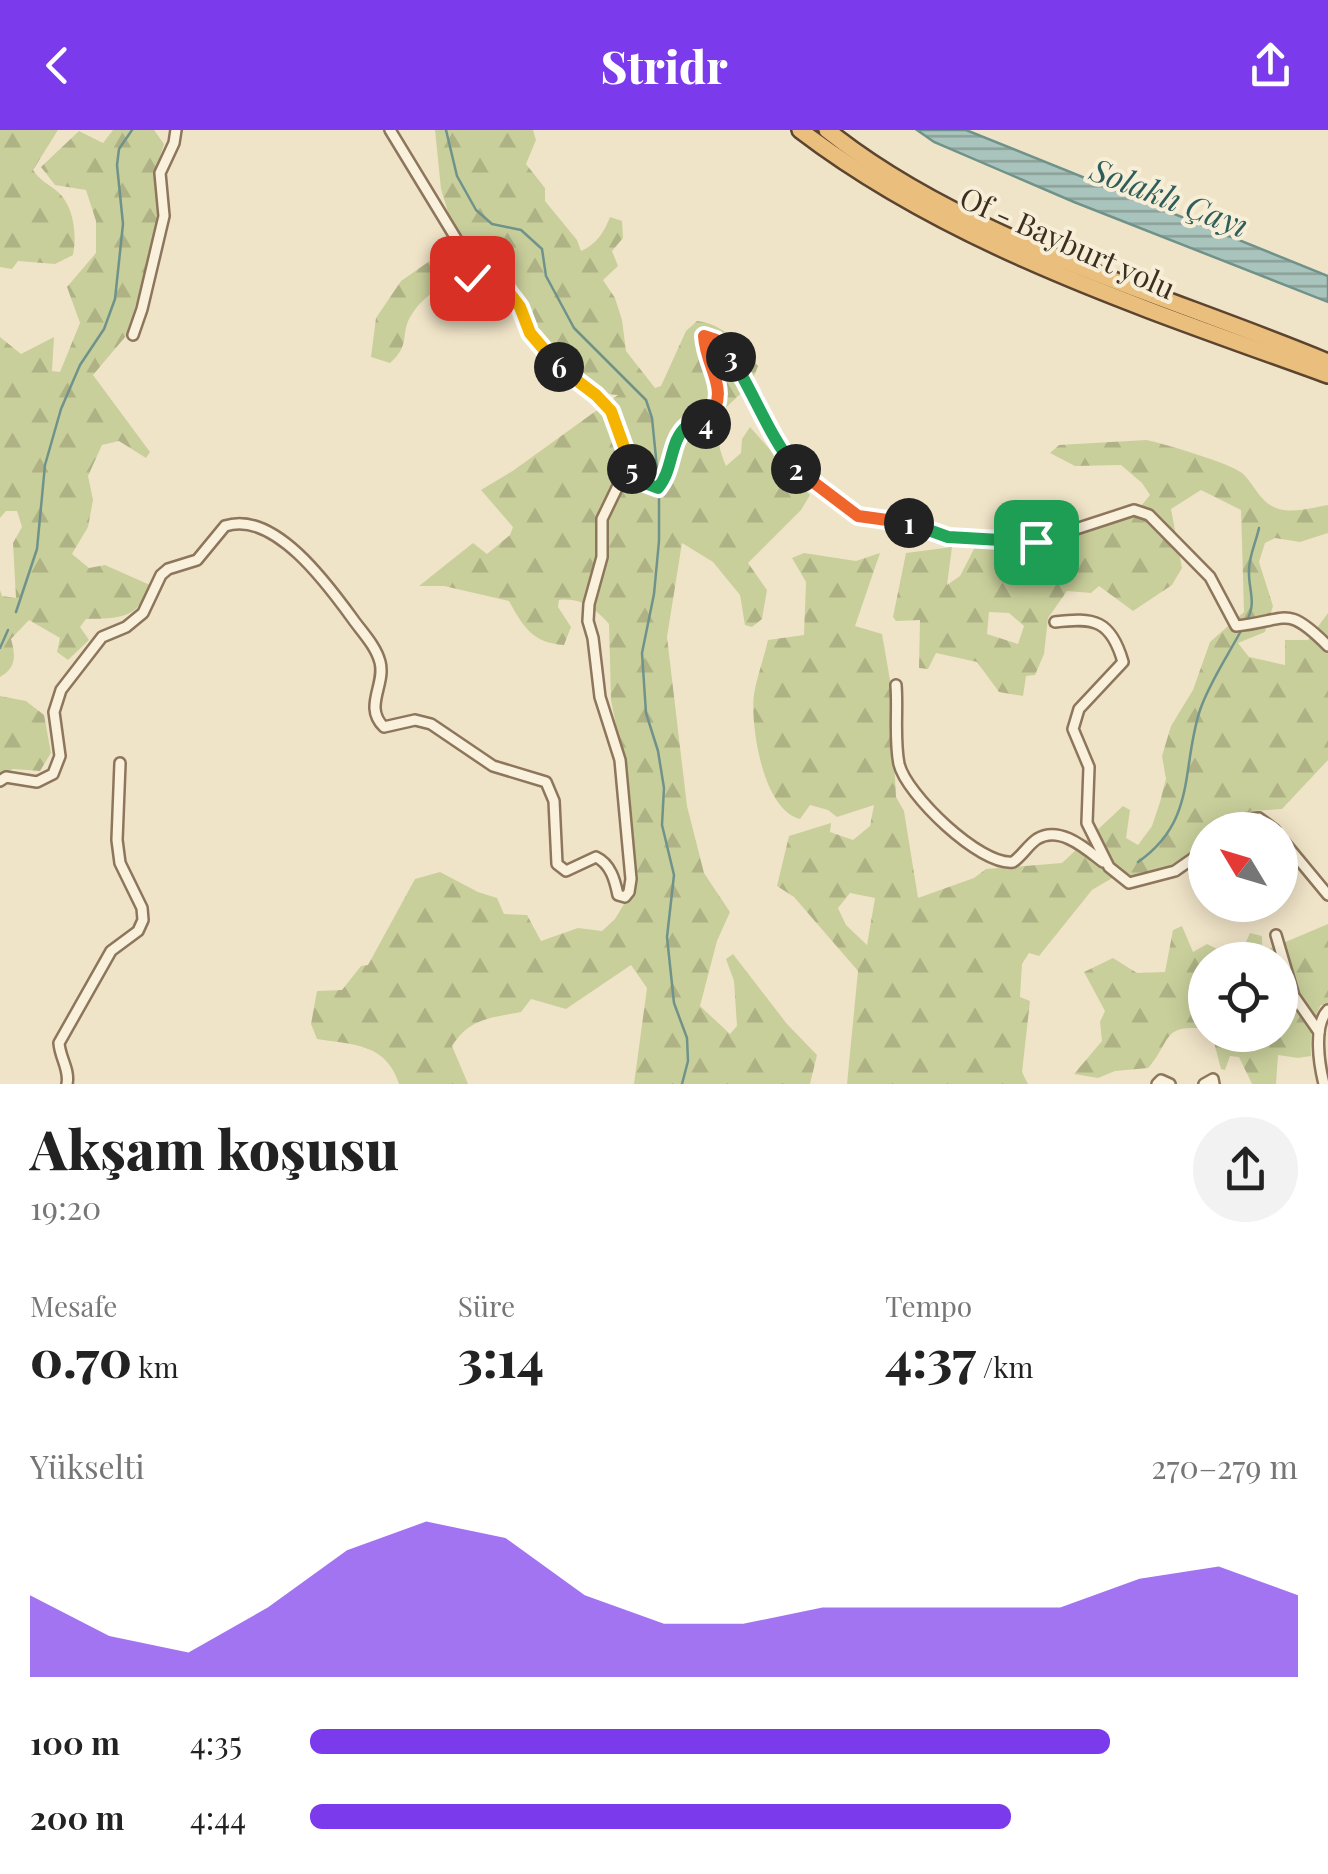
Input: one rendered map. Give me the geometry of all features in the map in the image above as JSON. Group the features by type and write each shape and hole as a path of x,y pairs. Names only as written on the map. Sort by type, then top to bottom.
{"highway":[{"name":"Of - Bayburt yolu","path":"800,130 848,167 1041,266 1108,295 1328,376"},
{"name":"Of - Bayburt yolu","path":"827,130 854,152 967,217 1328,362"}],"street":[{"path":"132,335 164,216 160,172 176,130"},
{"path":"390,130 462,250 463,269 472,278 504,286 520,307 530,333 555,362 611,411 634,475 642,482 658,488 680,432 687,426 699,432 714,414 718,382 704,336 727,350 795,468 858,516 898,520 948,537 1036,542 1134,510 1150,515 1210,576 1236,626 1284,615 1299,619 1328,646"},
{"path":"0,781 6,777 38,782 53,774 60,756 54,712 61,690 102,637 126,627 143,613 161,575 197,560 225,526 245,524 292,547 328,583 373,648 381,664 373,710 376,720 384,727 414,720 431,724 493,766 546,782 554,801 557,864 566,871 596,857 612,874 618,896 624,897 631,879 620,760 600,697 594,638 588,622 602,557 602,519 629,463"},
{"path":"1054,622 1087,618 1118,644 1123,662 1079,709 1074,729 1089,767 1086,823 1109,868"},
{"path":"896,685 899,762 904,780 977,852 998,862 1013,862 1040,836 1060,835 1074,841 1128,883 1175,872 1188,862"},
{"path":"68,1084 59,1043 111,951 138,931 142,920 142,908 120,862 120,762"},
{"path":"1298,859 1328,895"},
{"path":"1276,935 1294,996 1319,1032"},
{"path":"1324,1084 1319,1032 1320,1020 1328,1010"},
{"path":"1204,1084 1213,1079 1214,1084"},
{"path":"1157,1084 1161,1080 1170,1084"}],"green space":[{"path":"0,130 58,130 33,170 63,198 73,221 73,255 55,264 18,261 12,269 0,267"},
{"path":"113,130 154,130 164,144 155,173 159,223 136,304 126,336 93,375 150,452 146,458 119,441 102,445 88,476 93,500 88,527 72,554 89,568 105,565 150,585 140,605 126,615 86,619 80,627 89,640 68,660 57,652 60,638 29,620 11,639 13,661 0,677 0,590 2,596 16,598 13,543 22,527 17,511 6,511 0,518 0,337 21,354 54,337 52,371 60,372 80,323 67,287 96,253 96,221 86,190 55,185 41,167 79,131 103,143"},
{"path":"435,130 533,130 536,140 526,164 545,188 545,201 577,240 581,251 599,237 610,217 622,221 623,238 612,251 618,266 603,280 615,298 626,351 655,388 661,386 686,331 697,321 716,326 732,337 758,366 743,392 720,416 717,428 726,466 741,453 742,439 750,427 810,495 801,510 748,563 767,590 762,619 752,627 745,625 740,595 713,562 682,543 667,637 687,806 704,873 730,912 717,941 700,1006 730,1034 737,1026 734,981 726,959 733,954 787,1024 817,1055 810,1084 634,1084 647,988 631,965 566,1009 531,999 521,1012 482,1021 466,1030 452,1046 468,1084 399,1084 377,1053 317,1039 311,1024 317,991 342,990 361,966 368,965 415,879 440,872 497,898 504,914 527,915 541,941 578,928 602,931 615,919 636,884 627,781 611,700 609,624 587,605 559,600 558,607 571,627 564,645 553,644 530,632 509,601 444,586 419,586 473,543 487,554 510,535 513,527 481,490 618,395 594,388 569,371 539,338 516,293 476,264 418,306 408,321 401,350 390,363 371,357 376,318 401,281 444,251 451,222 441,189"},
{"path":"1146,440 1235,469 1276,508 1328,505 1328,533 1300,542 1275,538 1265,543 1259,562 1273,606 1265,632 1238,643 1249,657 1285,665 1285,640 1308,640 1328,613 1328,760 1282,809 1188,812 1188,854 1164,870 1135,878 1124,871 1092,890 1039,956 1029,953 1022,964 1020,997 1030,1001 1022,1072 1028,1084 847,1084 858,971 794,897 777,886 789,836 831,823 830,832 853,840 870,826 874,805 837,817 810,805 800,819 787,812 768,784 754,726 754,694 768,640 804,635 806,582 792,558 804,553 856,561 880,553 855,626 882,634 890,680 896,797 904,811 918,898 974,878 986,869 1062,863 1123,806 1130,810 1126,838 1138,845 1152,826 1160,802 1166,779 1162,756 1171,726 1193,690 1210,642 1244,612 1241,510 1201,490 1171,509 1182,568 1172,585 1133,611 1099,586 1091,593 1067,591 1048,618 1044,654 1035,675 1026,676 1023,696 999,692 977,662 936,653 928,669 919,668 920,620 896,621 893,617 906,553 952,547 947,585 960,576 975,547 1040,549 1133,516 1150,495 1121,465 1075,466 1050,453 1059,445","holes":["989,612 1009,613 1024,626 1018,644 987,634","850,893 875,898 867,945 846,925 838,908"]},
{"path":"0,696 26,701 44,715 51,753 40,771 13,769 0,775"},
{"path":"1328,924 1328,1005 1321,1005 1315,1017 1311,1056 1278,1055 1276,1084 1252,1084 1239,1057 1230,1056 1225,1070 1221,1069 1216,1052 1298,1052 1298,942 1286,942"},
{"path":"1182,926 1189,942 1188,1028 1174,1032 1148,1068 1115,1071 1098,1078 1074,1074 1102,1041 1100,1022 1105,1011 1084,972 1113,958 1137,973 1165,972 1173,930"},
{"path":"1250,933 1262,936 1262,942 1246,942"}],"water":[{"path":"917,130 966,130 1328,276 1328,302 1074,202 934,142"}],"waterway":[{"path":"16,612 37,549 45,465 61,409 80,365 104,329 115,299 123,224 117,165 119,149 132,130"},
{"path":"446,130 457,176 476,210 492,224 521,230 542,249 546,276 574,328 646,400 652,418 658,478"},
{"path":"659,496 654,594 642,653 646,713 664,788 662,825 674,875 667,937 674,1003 687,1038 688,1061 682,1084"},
{"path":"1247,620 1252,601 1249,565 1259,528"},
{"path":"1138,862 1157,846 1179,811 1200,710 1243,627"},
{"path":"0,648 8,630"}],"route":[{"path":"472,278 504,286 520,307 530,333 567,376 596,395 611,411 634,475 648,487 658,488 664,480 680,432 687,426 699,432 714,414 718,382 704,336 727,350 795,468 858,516 898,520 948,537 1036,542"}],"water label":[{"name":"Solaklı Çayı","path":"1170,196"}]}
